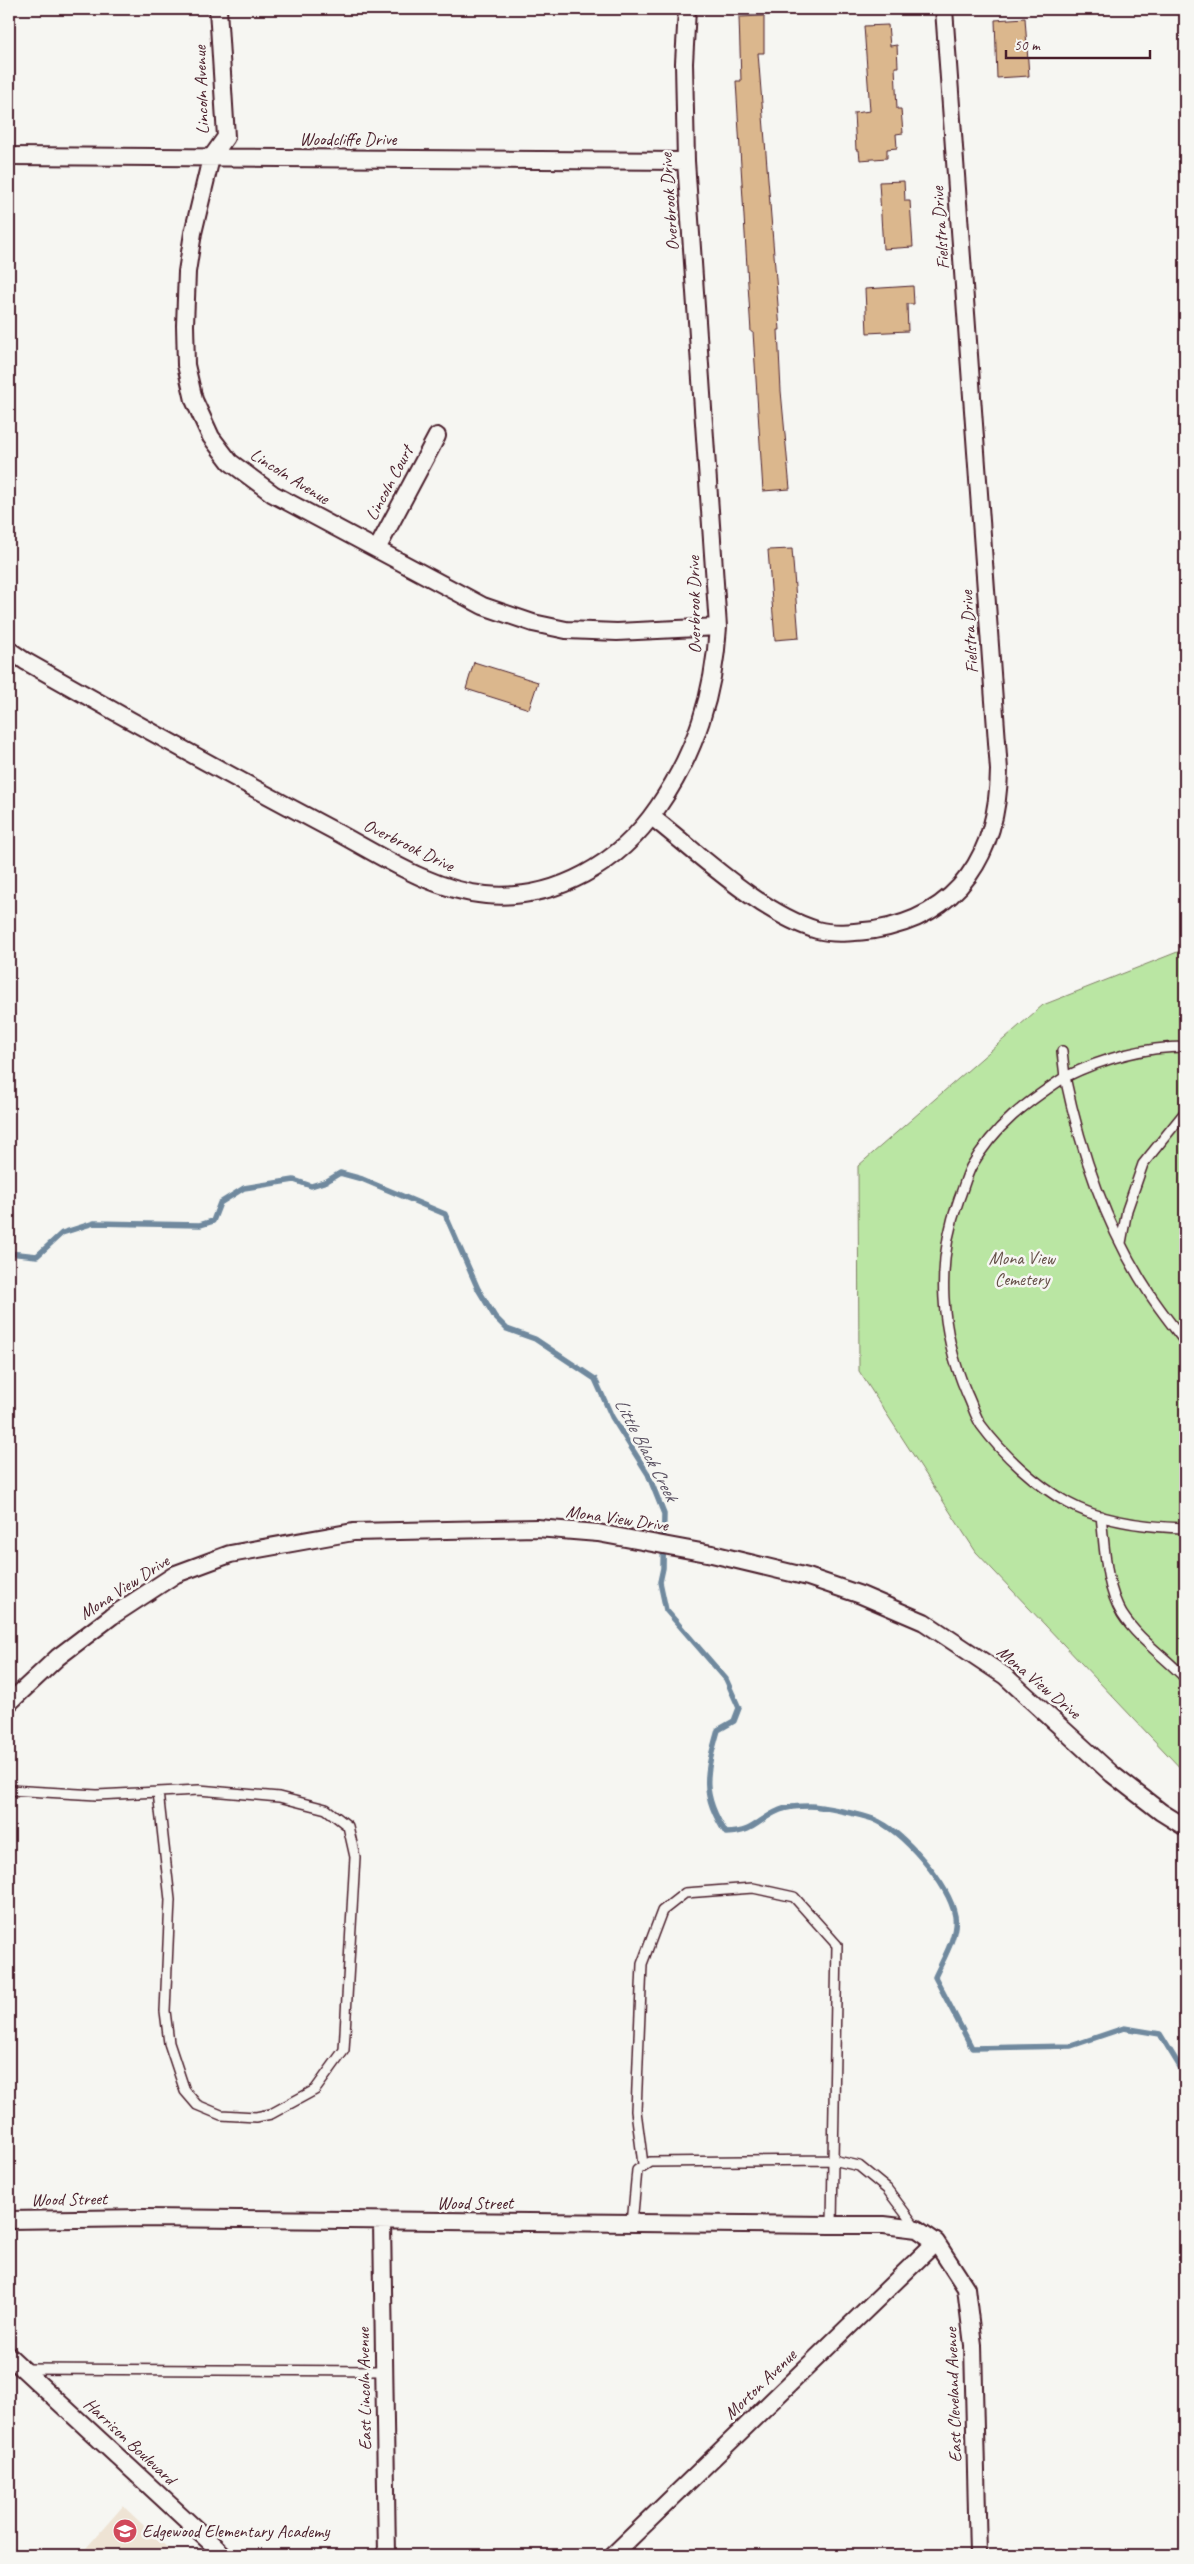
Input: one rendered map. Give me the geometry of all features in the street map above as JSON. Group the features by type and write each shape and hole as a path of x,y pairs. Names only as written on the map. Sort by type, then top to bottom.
{"street":[{"name":"Lincoln Avenue","path":"218,9 226,137 211,158 193,233 187,272 186,365 194,400 211,437 230,462 273,494 483,606 533,623 566,630 617,632 718,627"},
{"name":"Overbrook Drive","path":"9,650 25,661 210,765 434,883 487,895 534,892 570,882 601,866 630,842 652,816 673,785 692,748 704,718 716,656 718,627 686,161 684,63 687,9"},
{"name":"Fielstra Drive","path":"652,816 744,890 781,914 818,930 855,932 886,928 917,918 949,897 969,877 986,847 996,816 999,770 944,9"},
{"name":"Woodcliffe Drive","path":"9,156 686,161"},
{"name":"Lincoln Court","path":"377,549 437,436"},
{"name":"Mona View Drive","path":"9,1703 58,1657 112,1616 176,1574 230,1554 353,1532 471,1528 546,1528 598,1533 678,1547 808,1576 861,1595 924,1622 1005,1676 1112,1774 1160,1812 1185,1827"},
{"name":"Wood Street","path":"9,2220 145,2218 382,2222 884,2225 917,2229 936,2242"},
{"name":"East Lincoln Avenue","path":"382,2222 387,2555"},
{"name":"Morton Avenue","path":"613,2555 936,2242"},
{"name":"East Cleveland Avenue","path":"936,2242 966,2288 973,2345 978,2555"},
{"name":"Harrison Boulevard","path":"9,2356 224,2555"}],"lane":[{"path":"1185,1046 1166,1047 1118,1055 1065,1077 1022,1106 994,1134 970,1168 954,1211 946,1249 942,1298 946,1331 963,1383 980,1423 1001,1448 1037,1482 1069,1503 1102,1516 1162,1527 1185,1528"},
{"path":"1062,1051 1065,1077 1076,1131 1095,1184 1121,1244 1149,1293 1185,1342"},
{"path":"1121,1244 1127,1210 1143,1164 1185,1112"},
{"path":"1102,1516 1108,1578 1122,1614 1151,1646 1185,1678"},
{"path":"9,1790 97,1795 158,1792 199,1790 279,1797 326,1809 348,1826 355,1857 344,2050 315,2090 271,2114 256,2117 221,2115 197,2105 185,2091 169,2042 165,2011 170,1900 158,1792"},
{"path":"643,2164 636,2111 642,1964 662,1910 685,1893 753,1888 794,1897 837,1946 832,2224"},
{"path":"632,2224 637,2170 643,2164 650,2162 833,2160 858,2166 887,2188 917,2229"},
{"path":"22,2369 384,2371"}],"shaded area":[{"name":"Edgewood Elementary Academy","path":"123,2506 175,2555 80,2555"}],"green space":[{"name":"Mona View Cemetery","path":"1185,949 1185,1773 976,1552 859,1371 858,1166 1043,1005"}],"building":[{"path":"764,16 764,53 758,53 780,330 778,330 781,391 790,489 763,491 753,332 751,332 736,81 741,81 739,17"},
{"path":"1025,18 1029,76 997,78 995,20"},
{"path":"888,25 890,46 897,45 898,67 895,67 897,109 901,109 903,133 896,134 897,148 887,149 887,158 860,160 859,150 856,150 854,113 870,111 864,26"},
{"path":"904,181 905,201 910,201 913,247 883,249 879,182"},
{"path":"913,286 914,304 907,304 908,331 867,333 865,289"},
{"path":"792,549 799,638 775,640 768,550"},
{"path":"474,662 538,682 529,709 466,689"}],"waterway":[{"name":"Little Black Creek","path":"9,1253 37,1256 62,1233 94,1223 200,1225 213,1221 220,1203 244,1188 294,1180 311,1186 327,1181 340,1173 362,1179 445,1214 478,1289 495,1317 507,1329 535,1339 595,1379 612,1417 648,1474 664,1514 663,1568 660,1582 666,1610 726,1679 739,1708 734,1721 718,1730 708,1771 709,1795 712,1806 726,1833 750,1828 780,1810 810,1806 851,1813 873,1819 885,1825 923,1860 944,1889 951,1903 955,1916 954,1931 935,1977 972,2048 1071,2046 1124,2028 1160,2034 1185,2075"}],"place":[{"name":"Edgewood Elementary Academy","path":"125,2531"}]}
